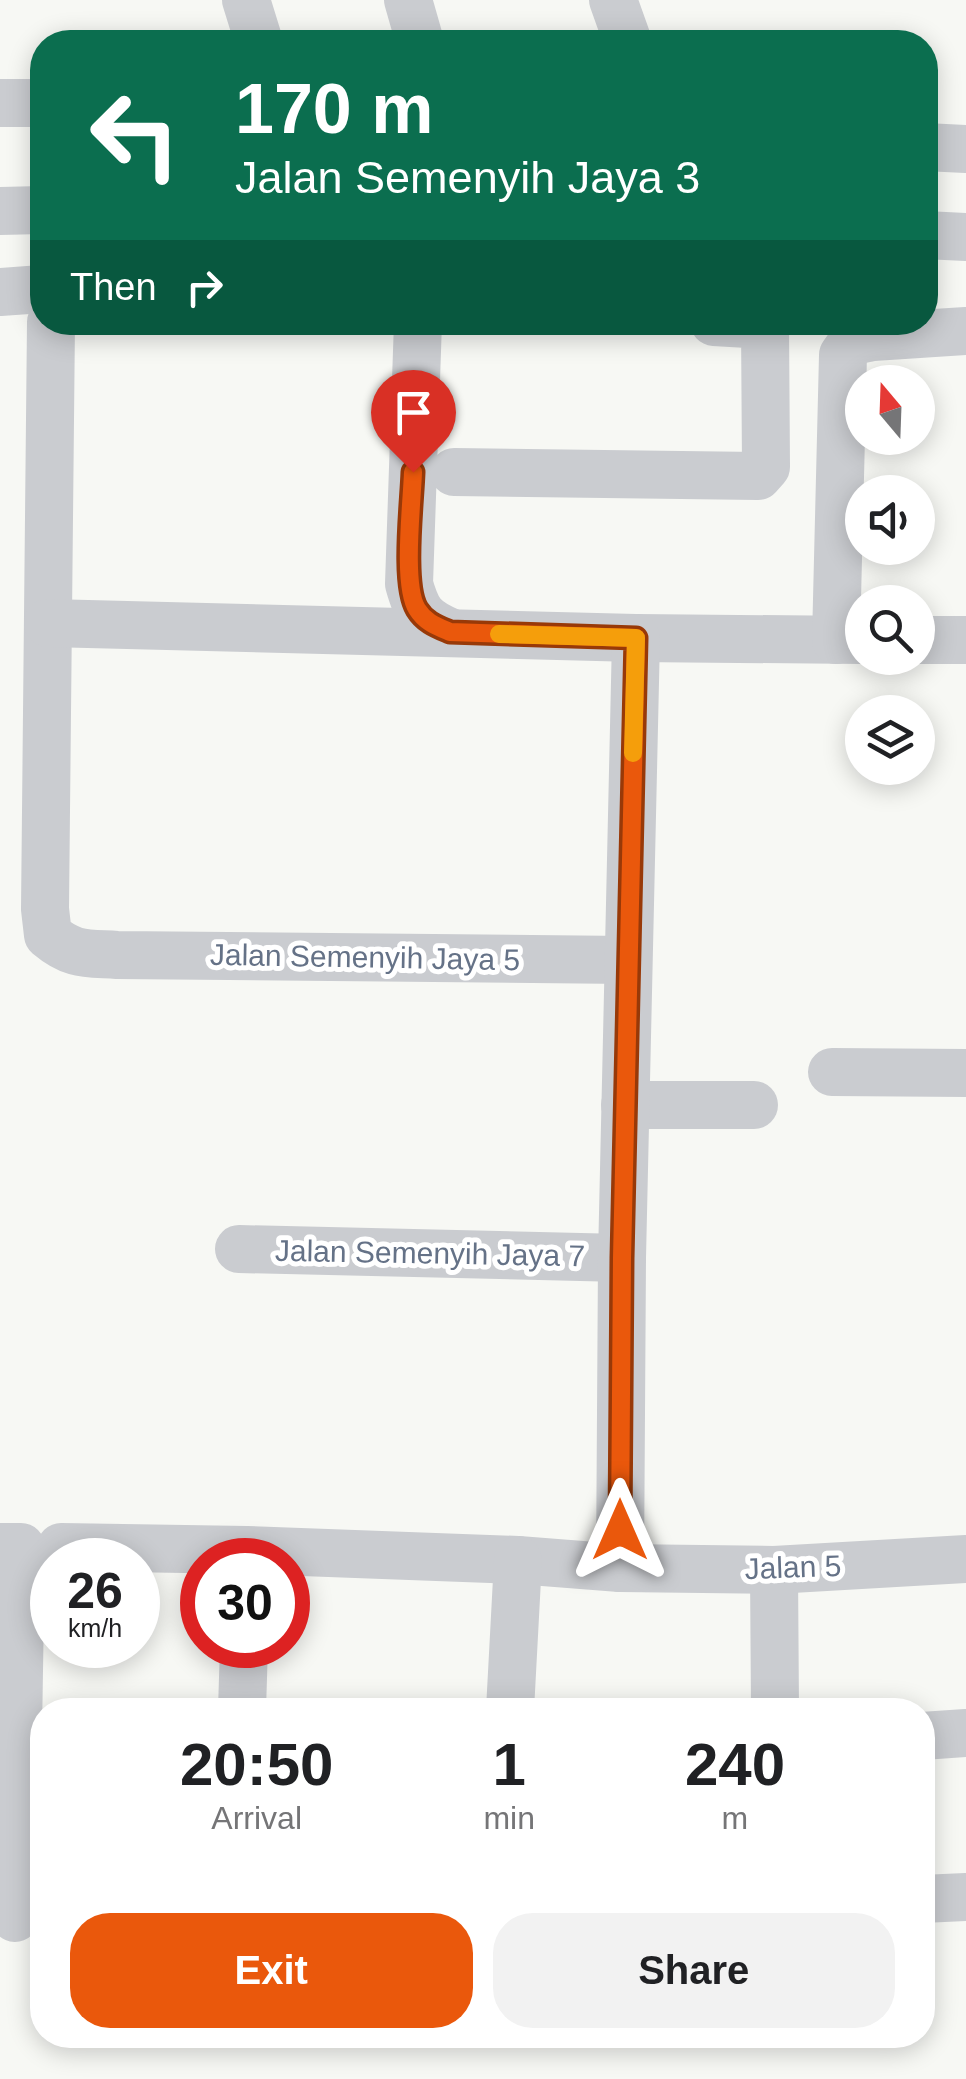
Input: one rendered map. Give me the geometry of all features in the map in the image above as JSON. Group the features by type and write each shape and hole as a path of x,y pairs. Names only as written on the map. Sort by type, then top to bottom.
{"street":[{"path":"246,0 255,30"},
{"path":"408,0 417,30"},
{"path":"614,0 624,30"},
{"path":"0,103 30,103"},
{"path":"938,148 966,149"},
{"path":"0,212 30,211"},
{"path":"938,236 966,237"},
{"path":"0,292 30,290"},
{"path":"938,333 966,331"},
{"path":"51,335 48,623 845,640"},
{"path":"418,335 410,584 416,607 430,624 450,632"},
{"path":"454,472 758,476 766,467 765,335"},
{"path":"848,585 843,354 853,341 903,335"},
{"name":"Jalan Semenyih Jaya 5","path":"48,623 45,909 48,936 65,949 102,954 628,960"},
{"path":"620,1568 622,1258 636,638"},
{"path":"935,640 966,640"},
{"path":"832,1072 966,1074"},
{"path":"625,1105 754,1105"},
{"name":"Jalan Semenyih Jaya 7","path":"239,1249 622,1258"},
{"path":"15,1918 8,1820 27,1547"},
{"name":"Jalan 5","path":"27,1547 180,1553"},
{"name":"Jalan 5","path":"310,1556 774,1570 966,1559"},
{"path":"511,1698 518,1560"},
{"path":"774,1570 775,1698"},
{"path":"242,1698 243,1668"},
{"path":"935,1735 966,1733"},
{"path":"935,1899 966,1897"}],"slow traffic":[{"path":"499,634 636,638 633,753"}],"route":[{"path":"413,472 410,584 416,607 430,624 450,632 636,638 620,1530"}]}
